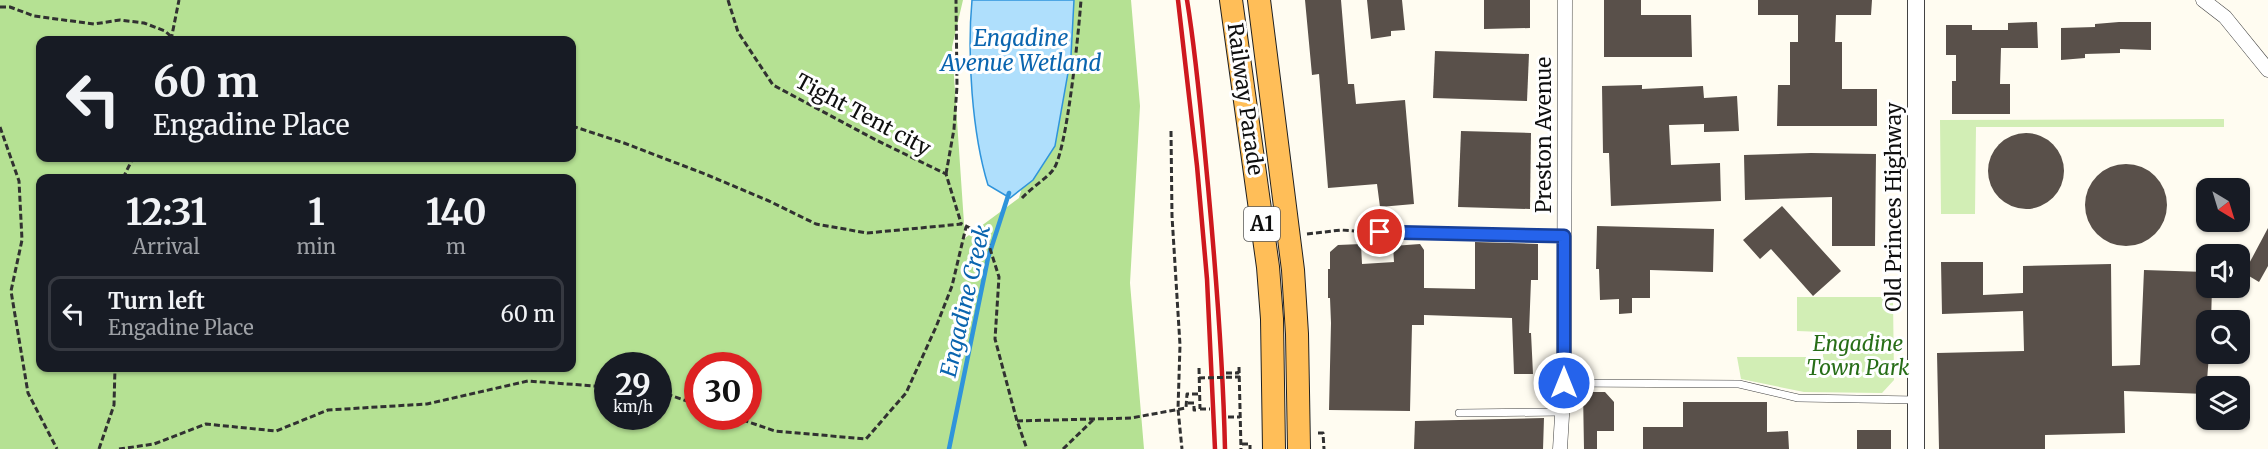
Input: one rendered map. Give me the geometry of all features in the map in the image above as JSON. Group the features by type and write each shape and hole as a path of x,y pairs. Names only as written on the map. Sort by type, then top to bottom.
{"highway":[{"name":"Railway Parade","path":"1231,0 1268,267 1272,319 1274,449"},
{"name":"Railway Parade","path":"1259,0 1293,270 1297,334 1299,449"}],"street":[{"name":"Preston Avenue","path":"1560,449 1564,383 1565,0"},
{"name":"Old Princes Highway","path":"1916,0 1916,449"},
{"path":"2203,0 2225,17 2268,70"}],"lane":[{"path":"1380,232 1564,236"},
{"path":"1564,383 1739,384 1797,398 1917,400"},
{"path":"1459,413 1563,412"}],"path":[{"path":"173,36 179,0"},
{"name":"Tight Tent city","path":"729,0 738,32 773,85 946,174 964,225"},
{"path":"946,174 954,129 957,86 956,0"},
{"path":"1022,198 1054,169 1063,141 1081,0"},
{"path":"0,7 10,7 34,16 94,24 120,20 144,23 165,31 169,36"},
{"path":"0,127 19,182 22,240 11,291 28,393 57,449"},
{"path":"576,127 705,174 769,201 816,225 867,233 964,225 986,236 999,277 995,339 1027,449"},
{"path":"1170,131 1172,216 1180,345 1178,409 1182,449"},
{"path":"762,426 775,430 866,439 906,393 952,286 964,225"},
{"path":"1307,234 1341,230 1380,232"},
{"path":"1226,373 1238,373 1239,366 1241,449"},
{"path":"1198,368 1199,378 1199,410 1198,394 1198,368"},
{"path":"99,449 114,405 115,372"},
{"path":"1199,378 1240,377"},
{"path":"119,449 153,444 206,424 276,431 328,410 427,404 528,381 594,386"},
{"path":"1017,421 1145,417 1186,408 1187,394 1198,394"},
{"path":"1188,403 1194,403 1194,410 1210,409"},
{"path":"1228,417 1240,417"},
{"path":"1063,449 1094,419"},
{"path":"1317,433 1323,433 1324,449"},
{"path":"1241,444 1250,444 1250,449"}],"green space":[{"path":"0,0 963,0 952,47 965,238 1019,198 1073,0 1131,0 1140,106 1130,283 1144,449 0,449"},
{"path":"2224,119 2224,127 1976,127 1975,214 1941,214 1940,120"},
{"name":"Engadine Town Park","path":"1797,297 1893,297 1894,380 1882,393 1804,392 1741,379 1737,357 1823,357 1823,332 1797,331"}],"water":[{"name":"Engadine Avenue Wetland","path":"972,0 1074,0 1071,56 1055,146 1033,180 1010,198 988,185 978,142 972,94 970,45"}],"building":[{"path":"1305,0 1341,0 1348,84 1354,84 1356,104 1405,100 1414,204 1380,207 1377,184 1328,188 1319,74 1312,75"},
{"path":"1367,0 1402,0 1405,30 1391,31 1391,36 1371,39"},
{"path":"1484,0 1530,0 1530,28 1484,29"},
{"path":"1604,0 1641,0 1641,15 1691,15 1692,57 1604,57"},
{"path":"1758,0 1872,0 1871,15 1836,15 1835,42 1842,42 1842,89 1877,89 1877,126 1777,126 1778,85 1790,85 1790,42 1798,42 1798,15 1758,15"},
{"path":"2037,22 2038,48 2001,48 2000,84 2010,84 2010,114 1952,114 1952,81 1956,81 1956,55 1946,55 1946,25 1972,25 1972,30 2008,30 2008,23"},
{"path":"2151,22 2151,50 2120,49 2120,53 2085,54 2085,58 2061,60 2061,28 2095,27 2095,24"},
{"path":"1435,51 1529,54 1527,101 1433,98"},
{"path":"1642,85 1642,89 1703,86 1704,98 1737,96 1739,131 1704,132 1704,124 1669,125 1671,165 1720,163 1721,201 1611,206 1609,153 1603,153 1602,86"},
{"path":"1461,131 1531,133 1530,209 1458,207"},
{"path":"2026,133 2041,136 2053,144 2061,156 2064,171 2061,186 2053,198 2041,206 2026,209 2011,206 1999,198 1991,186 1988,171 1991,156 1999,144 2011,136"},
{"path":"1876,154 1875,246 1832,246 1832,197 1745,200 1744,155"},
{"path":"2126,164 2142,167 2155,176 2164,189 2167,205 2164,221 2155,234 2142,243 2126,246 2110,243 2097,234 2088,221 2085,205 2088,189 2097,176 2110,167"},
{"path":"1782,206 1841,271 1813,296 1771,249 1760,259 1743,240"},
{"path":"1597,226 1714,229 1713,272 1650,270 1650,298 1632,298 1632,313 1619,314 1619,299 1600,300 1599,269 1596,269"},
{"path":"2268,228 2268,266 2259,282 2250,277 2250,262"},
{"path":"1475,242 1538,244 1538,280 1531,280 1529,333 1531,333 1533,374 1514,374 1512,318 1424,315 1424,325 1412,325 1410,411 1329,410 1331,323 1328,269 1330,269 1330,252 1338,245 1361,244 1362,264 1394,262 1393,246 1420,244 1424,250 1424,288 1475,289"},
{"path":"1941,262 1983,262 1983,295 2023,293 2023,266 2111,264 2112,366 2140,365 2144,270 2196,272 2196,298 2212,298 2211,310 2196,310 2196,364 2208,364 2207,376 2196,376 2196,394 2124,391 2125,433 2045,435 2045,449 1939,449 1937,353 2024,351 2023,311 1942,314"},
{"path":"1583,392 1605,392 1614,402 1614,431 1597,431 1597,449 1584,449"},
{"path":"1683,402 1767,402 1767,432 1788,431 1789,449 1643,449 1643,427 1683,427"},
{"path":"1544,418 1543,449 1414,449 1415,421"},
{"path":"1857,430 1891,430 1891,449 1857,449"}],"waterway":[{"name":"Engadine Creek","path":"949,449 988,258 1009,193"}],"railway":[{"path":"1178,0 1207,279 1215,449"},
{"path":"1187,0 1194,46 1214,251 1225,449"}],"route":[{"path":"1380,232 1564,236 1564,383"}]}
